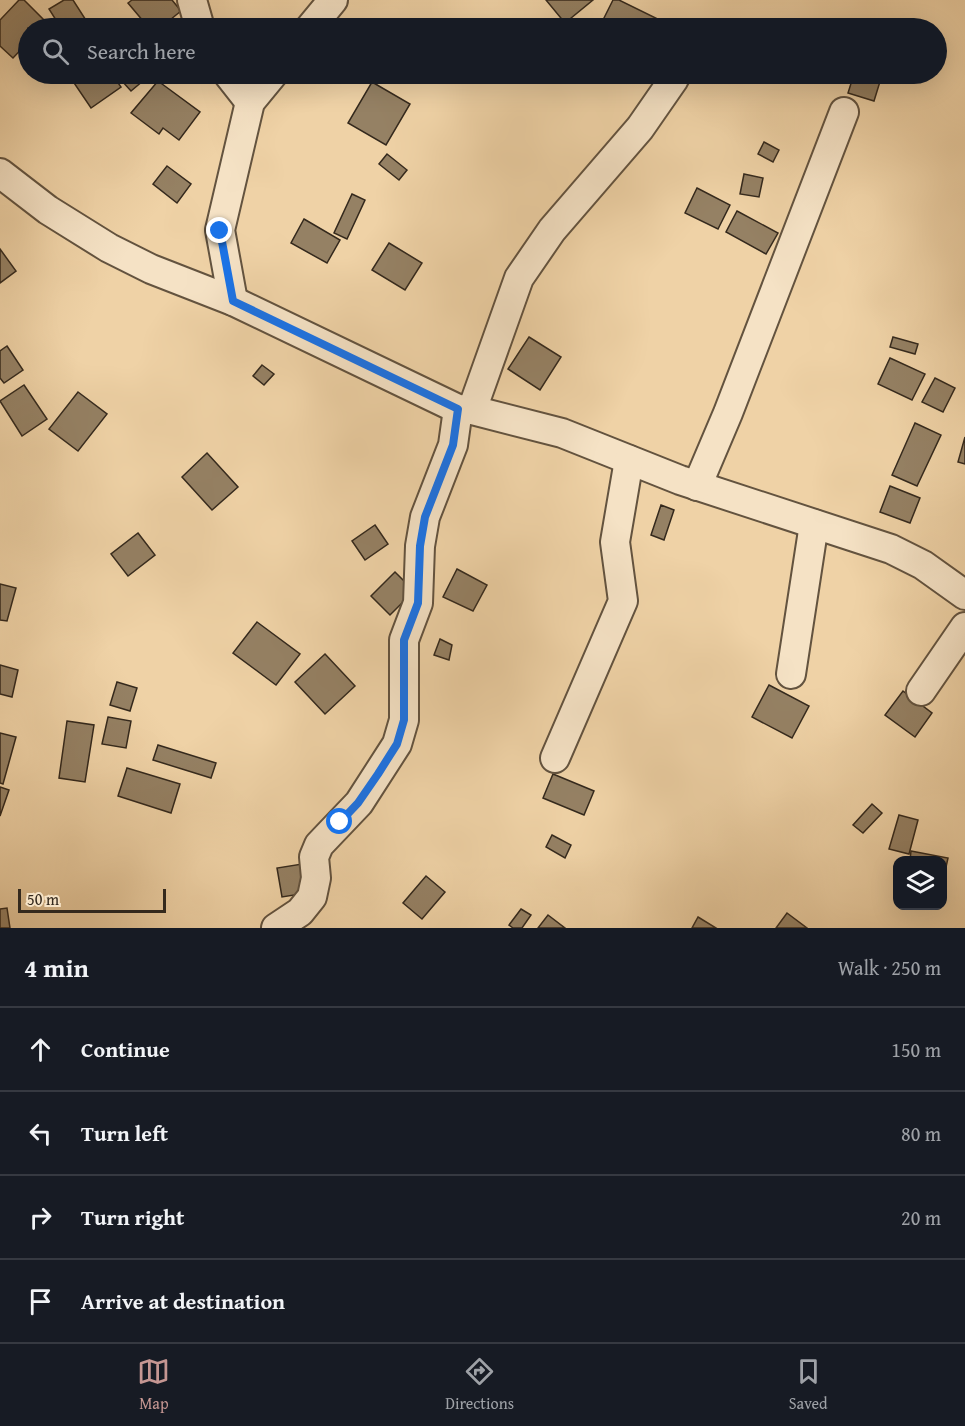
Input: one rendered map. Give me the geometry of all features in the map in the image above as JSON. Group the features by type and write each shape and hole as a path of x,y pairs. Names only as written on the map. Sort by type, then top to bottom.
{"street":[{"path":"192,0 197,18"},
{"path":"318,18 333,0"},
{"path":"236,84 250,102"},
{"path":"233,301 220,231 250,102 265,84"},
{"path":"276,928 300,912 312,897 316,878 314,857 319,845 358,803 397,744 404,720 404,640 418,603 425,517 465,410 519,278 552,230 640,128 671,84"},
{"path":"697,486 728,413 843,112"},
{"path":"0,173 48,210 109,248 151,269 233,301 465,410 562,433 697,486 891,549 923,565 965,595"},
{"path":"555,758 622,601 615,542 629,460"},
{"path":"791,674 814,524"},
{"path":"921,691 965,627"}],"building":[{"path":"19,0 24,0 42,18 18,18 18,53 13,58 0,46 0,20"},
{"path":"64,0 73,0 85,18 55,18 49,9"},
{"path":"132,0 172,0 181,11 172,18 141,18 128,3"},
{"path":"546,0 593,0 571,18 561,18"},
{"path":"613,0 619,0 656,18 604,18"},
{"path":"75,84 119,84 121,87 91,108"},
{"path":"125,84 139,84 131,91"},
{"path":"155,84 162,84 200,112 179,140 163,128 159,134 131,113"},
{"path":"371,84 375,84 410,104 386,145 348,123"},
{"path":"851,84 879,84 874,101 848,93"},
{"path":"764,142 779,150 773,162 758,154"},
{"path":"387,154 407,170 399,180 379,164"},
{"path":"167,166 191,184 177,203 153,184"},
{"path":"744,174 763,178 759,197 740,194"},
{"path":"697,188 730,205 718,229 685,213"},
{"path":"352,194 365,200 347,239 334,233"},
{"path":"737,211 778,233 766,254 726,232"},
{"path":"304,219 340,240 327,263 291,243"},
{"path":"389,243 422,263 405,290 372,270"},
{"path":"0,249 16,271 0,283"},
{"path":"529,337 561,357 540,390 508,369"},
{"path":"893,337 918,344 915,354 890,347"},
{"path":"7,346 23,370 4,383 0,378 0,351"},
{"path":"890,358 925,374 912,400 878,384"},
{"path":"262,365 274,374 264,385 253,376"},
{"path":"935,378 955,388 943,412 922,402"},
{"path":"24,385 47,419 22,436 0,401"},
{"path":"78,392 107,414 78,451 49,429"},
{"path":"915,423 941,435 917,486 892,475"},
{"path":"965,437 965,464 958,462"},
{"path":"207,453 238,487 212,510 182,477"},
{"path":"890,486 920,498 910,523 880,512"},
{"path":"661,505 674,510 664,540 651,535"},
{"path":"375,525 388,544 365,560 352,541"},
{"path":"138,533 155,555 128,576 111,554"},
{"path":"457,569 487,585 473,611 443,597"},
{"path":"395,572 414,591 390,615 371,596"},
{"path":"0,584 16,588 7,621 0,620"},
{"path":"257,622 300,654 276,685 233,653"},
{"path":"440,639 452,645 449,660 434,655"},
{"path":"325,654 355,686 325,714 295,682"},
{"path":"0,665 18,670 12,697 0,694"},
{"path":"117,682 137,688 130,711 110,705"},
{"path":"769,685 809,706 792,738 752,717"},
{"path":"903,691 932,713 915,737 885,715"},
{"path":"108,717 131,721 126,748 102,744"},
{"path":"67,721 94,725 85,782 59,778"},
{"path":"0,733 16,737 3,784 0,783"},
{"path":"158,745 216,763 211,778 153,760"},
{"path":"127,768 180,784 171,813 118,796"},
{"path":"553,774 594,791 584,815 543,798"},
{"path":"0,787 9,790 0,816"},
{"path":"872,804 882,813 863,833 853,825"},
{"path":"899,815 918,820 909,854 889,849"},
{"path":"552,835 571,845 565,858 546,847"},
{"path":"911,851 937,856 910,856"},
{"path":"302,864 307,893 282,897 277,868"},
{"path":"426,876 445,892 422,919 403,903"},
{"path":"7,908 10,928 0,928 0,909"},
{"path":"521,909 531,915 522,928 513,928 509,925"},
{"path":"787,913 807,928 776,928"},
{"path":"548,915 565,928 538,928"},
{"path":"698,917 716,928 692,928"}],"route":[{"path":"220,231 233,301 458,409 453,445 425,517 420,546 418,603 404,640 404,720 397,744 358,803 340,822"}]}
